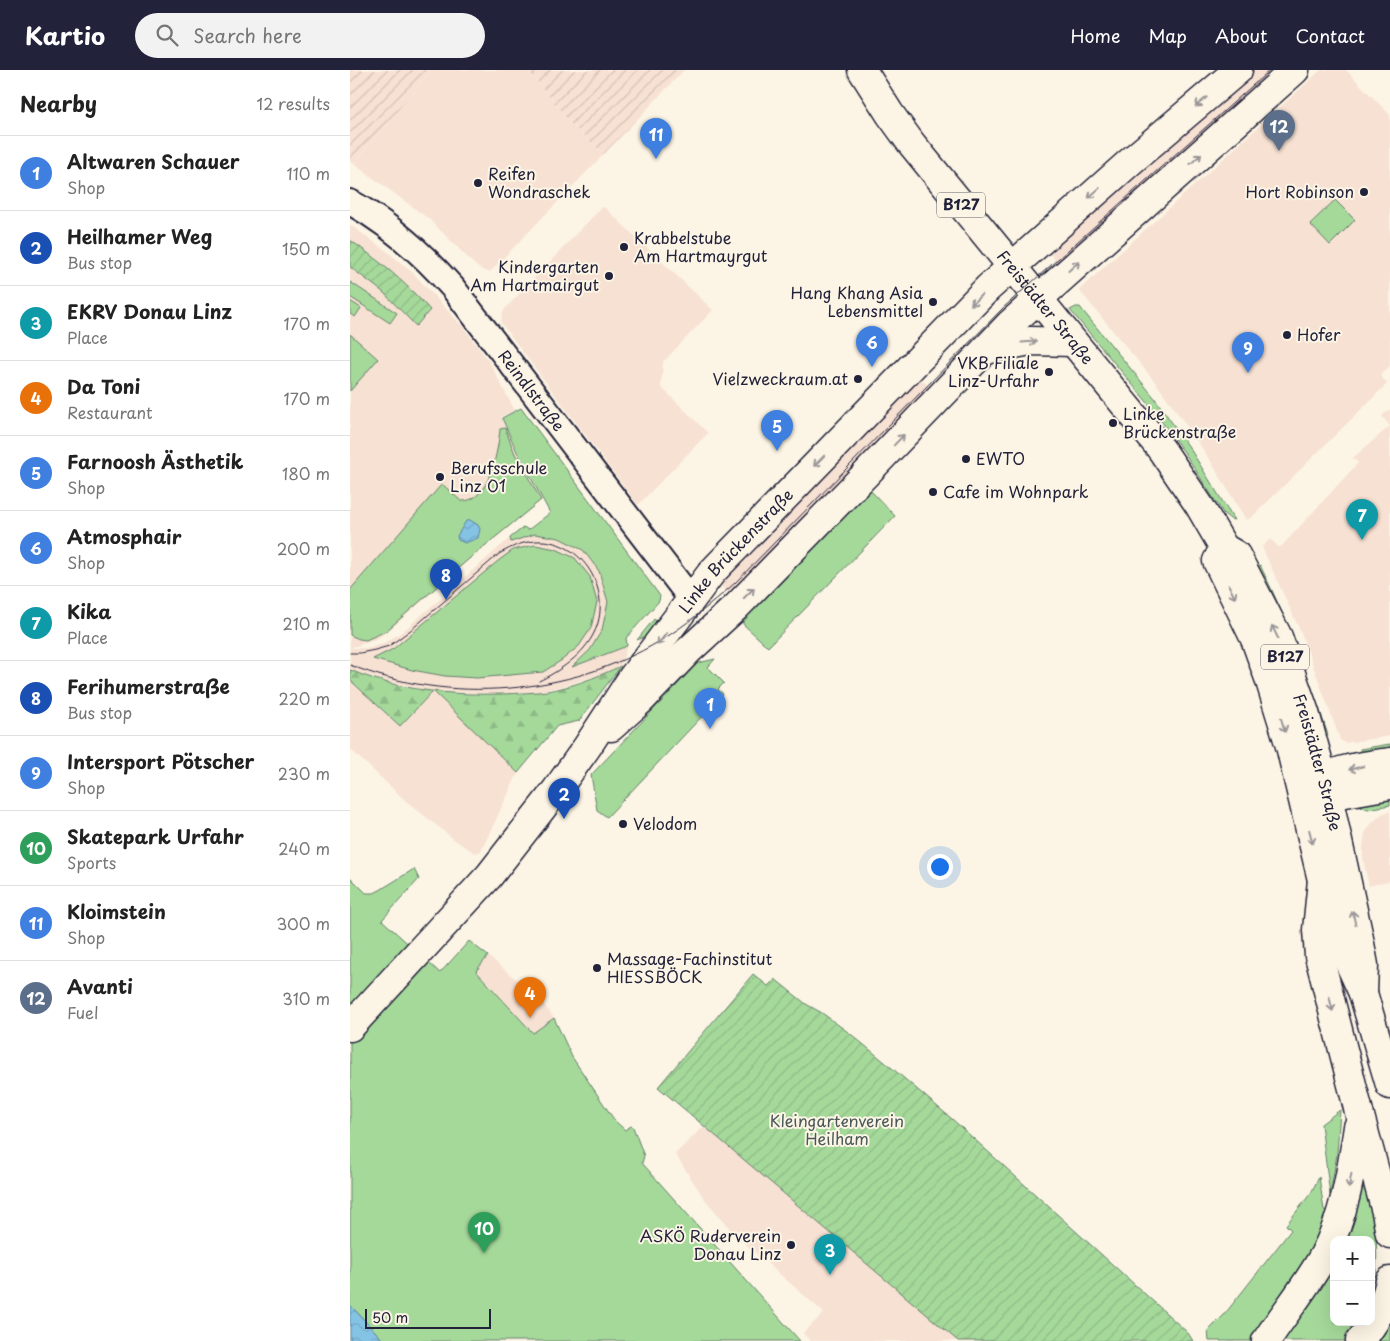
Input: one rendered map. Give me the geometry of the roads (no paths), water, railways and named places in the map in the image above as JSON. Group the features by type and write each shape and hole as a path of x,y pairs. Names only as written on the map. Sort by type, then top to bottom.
{"main road":[{"name":"Freistädter Straße","path":"862,70 890,114 912,143 1161,449 1199,505 1224,548 1236,555 1278,637 1305,713 1326,787 1364,965 1363,993"},
{"name":"Linke Brückenstraße","path":"350,1027 471,896 557,789 632,678 712,572 988,288 1131,161 1238,70"},
{"name":"Linke Brückenstraße","path":"587,747 641,700 852,489 1010,324 1295,70"},
{"path":"985,350 1022,342 1073,342"},
{"name":"Freistädter Straße","path":"1224,548 1217,561 1248,624 1269,678 1290,746 1338,938 1363,993 1390,1085"},
{"path":"691,599 714,627"},
{"path":"1326,787 1358,767 1390,762"},
{"path":"1301,793 1326,787 1390,785"},
{"path":"1322,880 1317,930 1320,956 1390,1234"},
{"path":"1266,1341 1308,1282 1334,1234 1350,1184 1360,1116"},
{"path":"1360,1341 1382,1310 1390,1280"}],"street":[{"name":"Reindlstraße","path":"350,202 407,240 453,288 691,599"}],"water":[{"path":"470,520 478,525 480,529 478,538 465,543 458,540 457,536 466,521"},
{"path":"350,1305 384,1341 350,1341"}],"tram line":[{"path":"350,665 388,678 427,686 468,689 508,688 548,683 587,673 625,659 660,641 699,614 735,583 1003,308 1270,70"},
{"path":"350,653 360,653 389,646 412,629 499,554 520,544 531,541 543,541 558,544 572,551 583,561 592,574 598,588 600,603 599,618 590,641 578,655 563,667 539,681"}],"place":[{"name":"Avanti","path":"1279,151"},
{"name":"Kloimstein","path":"656,159"},
{"name":"Reifen Wondraschek","path":"478,183"},
{"name":"Hort Robinson","path":"1364,192"},
{"name":"Krabbelstube Am Hartmayrgut","path":"624,247"},
{"name":"Kindergarten Am Hartmairgut","path":"609,276"},
{"name":"Hang Khang Asia Lebensmittel","path":"933,302"},
{"name":"Hofer","path":"1287,335"},
{"name":"Atmosphair","path":"872,367"},
{"name":"VKB Filiale Linz-Urfahr","path":"1049,372"},
{"name":"Intersport Pötscher","path":"1248,373"},
{"name":"Vielzweckraum.at","path":"858,379"},
{"name":"Linke Brückenstraße","path":"1113,423"},
{"name":"Farnoosh Ästhetik","path":"777,451"},
{"name":"EWTO","path":"966,459"},
{"name":"Berufsschule Linz 01","path":"440,477"},
{"name":"Cafe im Wohnpark","path":"933,492"},
{"name":"Kika","path":"1362,540"},
{"name":"Ferihumerstraße","path":"446,600"},
{"name":"Altwaren Schauer","path":"710,729"},
{"name":"Heilhamer Weg","path":"564,819"},
{"name":"Velodom","path":"623,824"},
{"name":"Massage-Fachinstitut HIESSBÖCK","path":"597,968"},
{"name":"Da Toni","path":"530,1018"},
{"name":"ASKÖ Ruderverein Donau Linz","path":"791,1245"},
{"name":"Skatepark Urfahr","path":"484,1253"},
{"name":"EKRV Donau Linz","path":"830,1275"}],"park label":[{"name":"Kleingartenverein Heilham","path":"837,1130"}]}
